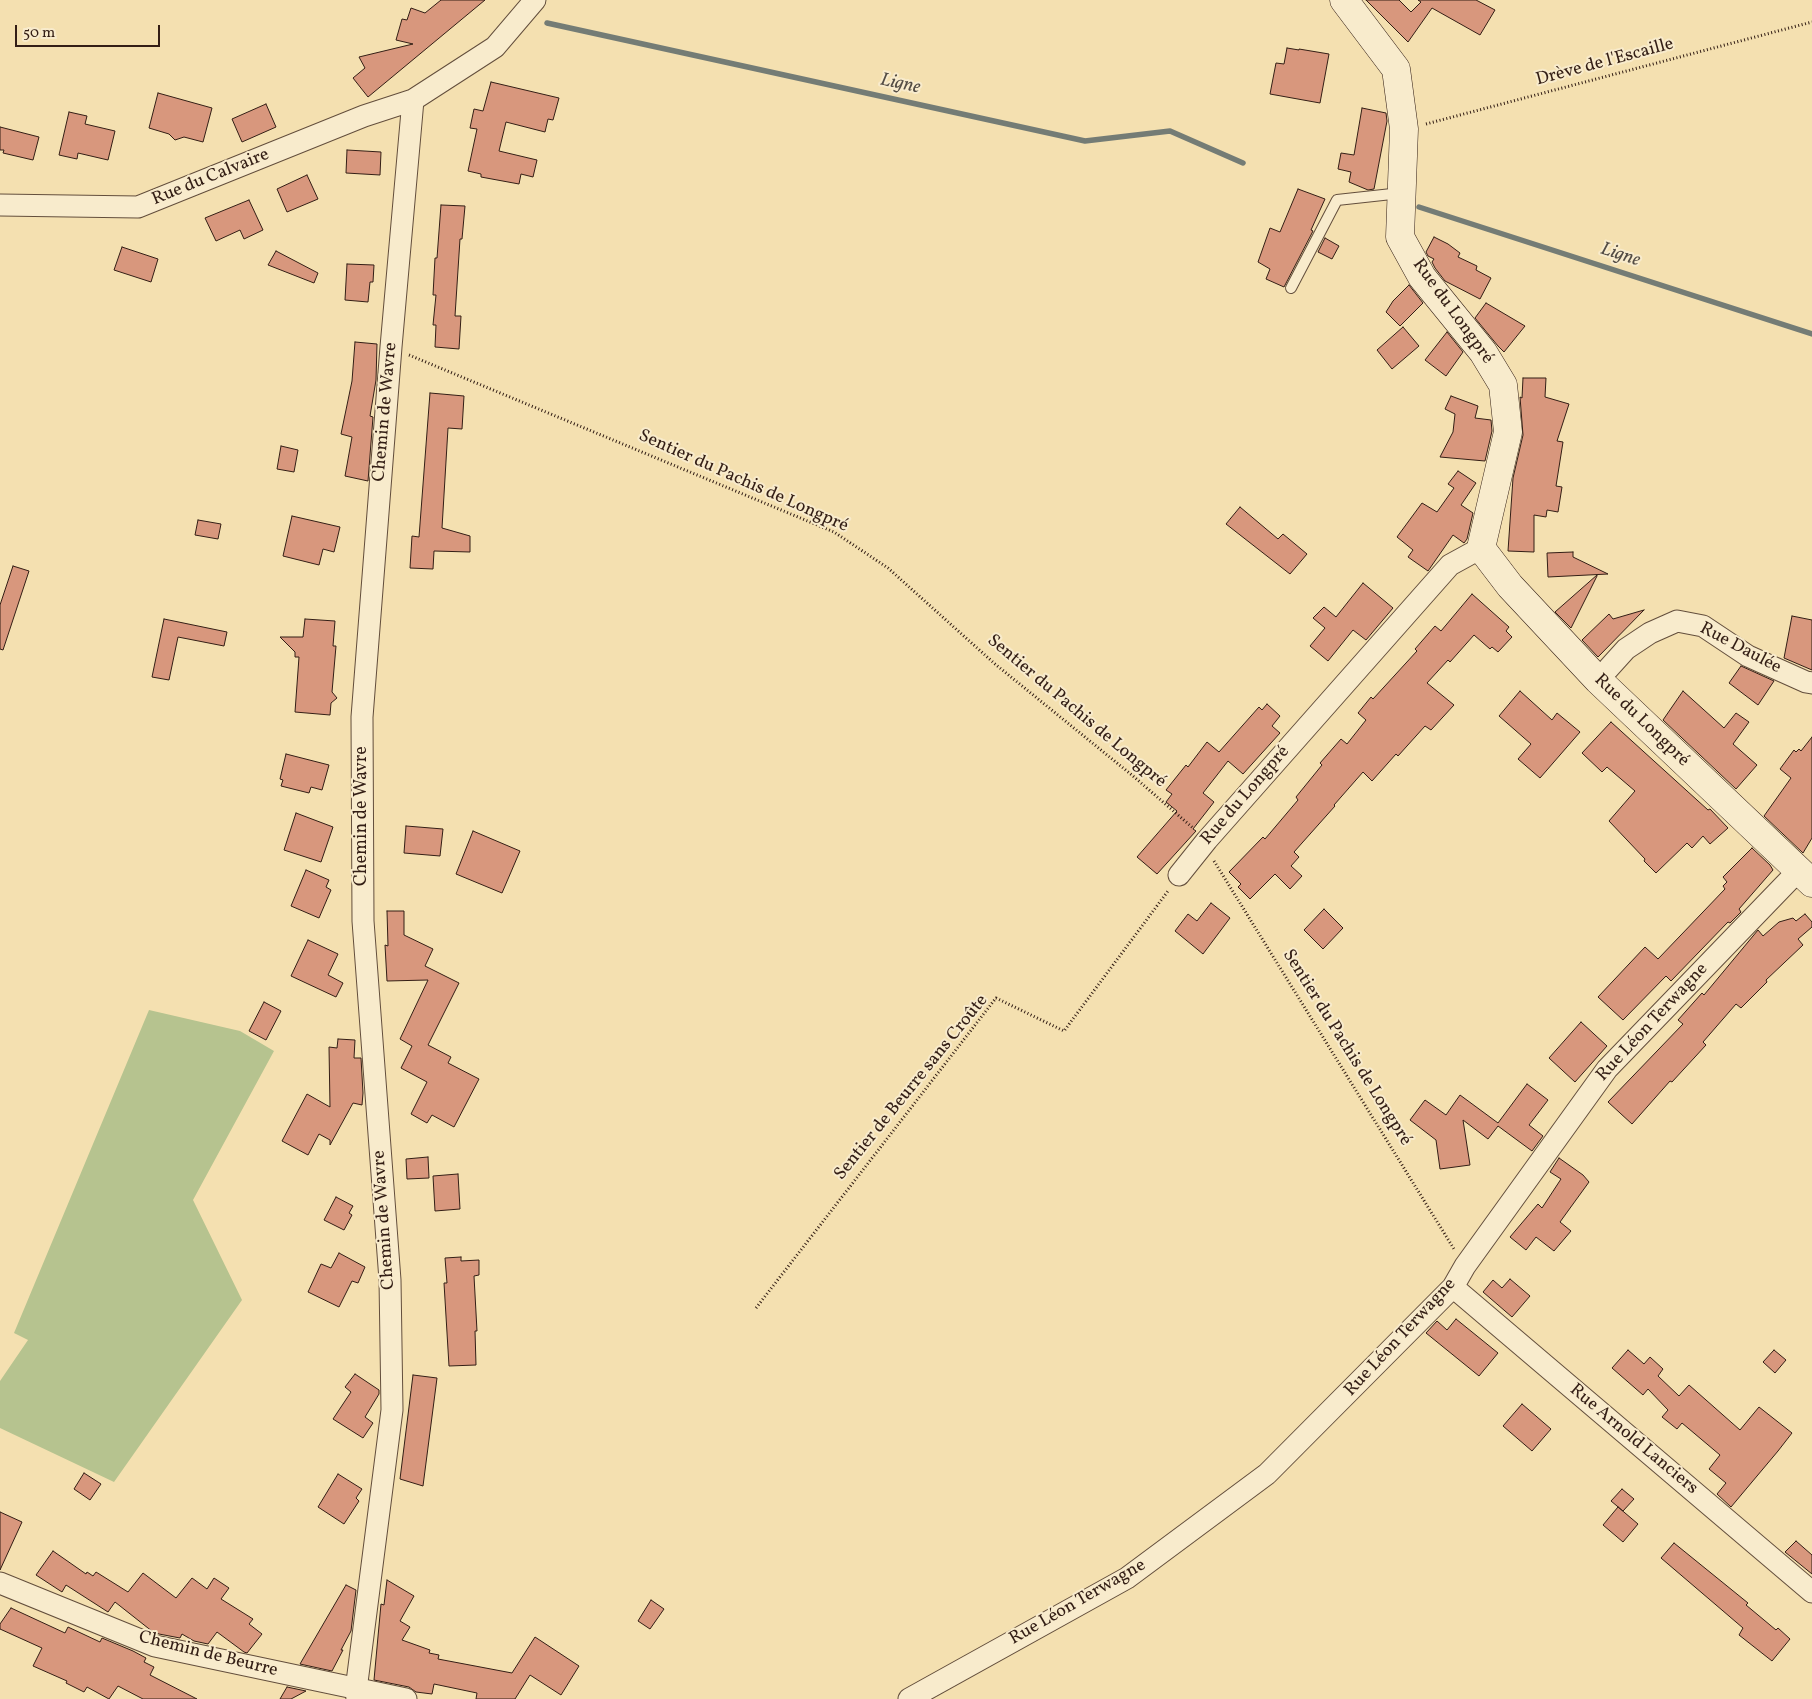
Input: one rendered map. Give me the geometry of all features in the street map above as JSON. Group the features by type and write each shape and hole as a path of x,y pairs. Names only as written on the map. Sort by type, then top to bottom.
{"street":[{"path":"413,100 495,47 535,0"},
{"name":"Rue du Longpré","path":"1344,0 1396,69 1404,129 1400,237 1422,277 1483,352 1503,385 1508,432 1482,548 1510,586 1598,680 1805,877"},
{"name":"Rue du Calvaire","path":"0,205 138,207 364,116 413,100"},
{"name":"Chemin de Wavre","path":"356,1694 392,1410 390,1280 363,922 362,717 391,347 413,100"},
{"name":"Rue du Longpré","path":"1180,875 1205,842 1450,564 1482,548"},
{"name":"Rue Daulée","path":"1598,680 1626,649 1650,633 1677,621 1703,626 1748,656 1812,683"},
{"name":"Rue Léon Terwagne","path":"909,1699 1128,1578 1260,1480 1454,1287 1465,1266 1607,1069 1805,877"},
{"name":"Rue Arnold Lanciers","path":"1454,1287 1812,1592"},
{"name":"Chemin de Beurre","path":"0,1583 155,1646 356,1694 406,1699"}],"lane":[{"path":"1291,288 1337,200 1402,193"}],"path":[{"name":"Drève de l'Escaille","path":"1404,129 1812,22"},
{"name":"Sentier du Pachis de Longpré","path":"391,347 834,532 888,568 995,664 1133,776 1205,842 1465,1266"},
{"name":"Sentier de Beurre sans Croûte","path":"756,1308 996,998 1064,1031 1180,875"}],"green space":[{"path":"149,1010 240,1031 274,1051 193,1200 242,1300 114,1482 0,1428 0,1381 28,1340 14,1333"}],"building":[{"path":"441,0 485,0 368,97 353,78 365,68 359,57 413,44 396,40 402,19 407,20 411,8 425,13"},
{"path":"1366,0 1399,0 1411,12 1421,2 1418,0 1476,0 1495,10 1480,35 1432,8 1408,42"},
{"path":"1287,48 1329,54 1320,103 1270,94 1276,63 1284,64"},
{"path":"491,82 559,98 553,120 548,119 545,132 506,122 499,151 537,160 533,177 521,174 519,184 481,177 481,174 468,171 477,129 470,128 474,109 483,111"},
{"path":"158,93 212,108 203,142 184,137 175,140 169,134 149,128"},
{"path":"266,104 276,127 242,142 232,119"},
{"path":"1362,108 1386,113 1387,121 1374,189 1368,190 1349,182 1351,172 1338,169 1341,153 1354,155"},
{"path":"69,112 87,116 85,124 115,131 108,160 78,153 77,159 59,155"},
{"path":"0,127 39,137 33,160 3,153 4,150 0,150"},
{"path":"347,150 381,152 380,175 346,173"},
{"path":"307,175 318,199 287,212 277,189"},
{"path":"1298,189 1325,199 1311,230 1313,231 1284,287 1266,279 1270,269 1258,262 1270,228 1280,232"},
{"path":"249,200 263,230 244,239 240,230 216,241 205,218"},
{"path":"441,205 465,206 462,239 460,239 455,316 461,316 459,349 435,347 436,325 433,325 436,295 433,295"},
{"path":"1434,237 1448,244 1460,253 1458,257 1477,266 1476,270 1491,278 1480,299 1445,281 1435,268 1432,262 1434,259 1428,256 1426,252"},
{"path":"1325,238 1339,246 1332,259 1318,252"},
{"path":"122,247 158,259 151,282 114,270"},
{"path":"276,251 318,273 314,283 268,265"},
{"path":"347,264 374,265 373,282 370,282 368,302 345,300"},
{"path":"1409,285 1423,303 1400,326 1386,312 1393,301"},
{"path":"1486,303 1525,326 1504,352 1475,318"},
{"path":"1403,327 1419,346 1392,369 1377,350"},
{"path":"1447,332 1463,352 1446,376 1425,360"},
{"path":"355,342 377,344 376,380 370,416 373,417 368,481 345,476 352,437 341,434 352,381"},
{"path":"1523,378 1546,378 1545,397 1569,404 1557,441 1563,442 1556,486 1562,487 1558,512 1547,510 1546,517 1534,515 1534,552 1508,551 1513,478 1523,435 1520,397 1522,398"},
{"path":"430,393 464,396 462,429 448,428 442,528 470,536 470,552 434,551 433,569 410,568 412,536 419,537"},
{"path":"1451,396 1478,406 1475,418 1491,420 1492,431 1485,461 1440,457 1453,432 1455,414 1445,409"},
{"path":"281,446 298,450 294,472 277,469"},
{"path":"1458,471 1476,483 1461,505 1473,513 1467,539 1464,543 1453,535 1428,571 1408,557 1413,550 1397,537 1422,503 1437,512 1454,488 1448,484"},
{"path":"1240,507 1278,539 1283,534 1307,554 1290,574 1226,524"},
{"path":"292,516 340,527 334,552 323,549 319,565 283,556"},
{"path":"198,520 221,524 218,539 195,535"},
{"path":"1573,552 1573,557 1608,574 1548,577 1547,553"},
{"path":"13,566 29,571 3,650 0,649 0,605"},
{"path":"1597,576 1571,628 1555,612"},
{"path":"1363,583 1393,608 1366,640 1353,630 1328,661 1310,646 1325,628 1313,618 1324,607 1336,617"},
{"path":"1472,594 1509,627 1506,631 1512,637 1498,652 1492,647 1490,649 1474,635 1450,662 1448,660 1427,683 1454,705 1431,730 1425,726 1372,781 1363,772 1294,852 1299,857 1291,866 1302,876 1290,889 1275,874 1250,899 1238,887 1241,884 1229,872 1263,837 1265,839 1298,800 1296,797 1322,765 1320,763 1341,739 1347,744 1366,720 1358,713 1371,697 1373,699 1417,651 1415,649 1435,626 1441,631"},
{"path":"1644,610 1598,657 1582,640 1609,614 1613,619"},
{"path":"1792,616 1812,620 1812,670 1784,658"},
{"path":"164,619 227,632 224,646 178,637 169,680 152,677"},
{"path":"305,619 335,621 333,646 336,646 332,692 337,698 331,703 330,715 295,712 299,657 295,657 295,652 280,637 303,637"},
{"path":"1741,666 1774,681 1758,705 1729,683"},
{"path":"1520,691 1552,720 1557,713 1580,732 1540,778 1518,759 1531,744 1499,716"},
{"path":"1683,691 1724,728 1736,713 1749,722 1733,744 1757,765 1736,789 1663,720"},
{"path":"1267,704 1280,716 1272,726 1280,733 1243,774 1228,761 1203,793 1214,802 1193,829 1196,831 1157,874 1137,857 1177,811 1166,802 1172,794 1166,790 1186,765 1188,767 1207,742 1219,752 1259,707 1262,710"},
{"path":"1611,722 1708,810 1710,809 1728,828 1710,844 1703,836 1692,848 1687,843 1656,873 1609,821 1635,791 1607,767 1602,772 1582,753"},
{"path":"1812,737 1812,838 1803,853 1764,816 1791,778 1780,769 1794,750 1796,752 1799,749 1801,751"},
{"path":"286,754 329,765 322,790 311,787 309,793 281,786 283,780 280,779"},
{"path":"296,813 333,827 321,862 284,850"},
{"path":"406,826 443,829 440,856 404,853"},
{"path":"473,831 520,851 502,893 456,874"},
{"path":"1752,848 1773,870 1739,909 1741,912 1730,923 1728,922 1671,981 1666,976 1623,1020 1598,997 1645,947 1658,959 1725,889 1723,886 1727,882 1723,877"},
{"path":"306,870 329,880 326,887 331,890 319,918 291,906"},
{"path":"1211,903 1230,918 1203,954 1175,931 1188,914 1197,921"},
{"path":"1324,909 1343,928 1323,949 1304,930"},
{"path":"387,911 404,911 404,935 433,949 425,966 459,983 428,1045 451,1057 448,1063 479,1079 454,1127 432,1115 427,1123 411,1114 427,1082 401,1068 412,1046 400,1039 428,980 387,981 385,945 388,946"},
{"path":"1805,914 1812,922 1812,927 1798,939 1803,945 1766,980 1767,982 1741,1008 1736,1004 1703,1042 1706,1045 1672,1082 1670,1081 1632,1124 1608,1102 1683,1024 1678,1020 1702,993 1704,995 1758,930 1763,936 1779,922 1793,918 1796,921"},
{"path":"308,940 338,954 328,975 343,983 336,997 291,976"},
{"path":"264,1002 281,1011 266,1040 249,1031"},
{"path":"1581,1022 1607,1046 1575,1082 1549,1058"},
{"path":"338,1039 355,1040 354,1058 361,1058 362,1105 353,1103 330,1145 330,1140 319,1134 308,1155 282,1141 307,1094 330,1107 329,1047 337,1048"},
{"path":"1527,1084 1548,1100 1529,1125 1543,1136 1532,1151 1498,1126 1488,1139 1463,1120 1470,1165 1440,1169 1436,1140 1410,1120 1425,1100 1446,1115 1460,1095 1498,1123"},
{"path":"428,1157 429,1178 407,1179 406,1159"},
{"path":"1559,1158 1583,1175 1589,1182 1560,1222 1571,1231 1554,1251 1536,1237 1526,1250 1510,1237 1538,1204 1542,1208 1561,1179 1550,1172"},
{"path":"458,1174 460,1209 435,1211 433,1176"},
{"path":"336,1197 353,1206 349,1213 352,1215 344,1230 324,1220"},
{"path":"339,1253 365,1267 358,1283 352,1281 339,1307 308,1292 321,1264 331,1268"},
{"path":"461,1257 461,1261 479,1260 479,1275 474,1276 477,1331 475,1331 476,1365 449,1366 444,1283 447,1283 445,1258"},
{"path":"1510,1279 1530,1296 1512,1317 1483,1292 1493,1280 1502,1288"},
{"path":"1456,1319 1498,1353 1479,1376 1426,1333 1437,1321 1447,1330"},
{"path":"1628,1350 1644,1364 1650,1357 1663,1369 1658,1376 1679,1396 1689,1385 1740,1430 1759,1407 1792,1433 1731,1507 1717,1494 1726,1483 1709,1469 1720,1455 1682,1423 1677,1429 1662,1417 1668,1410 1648,1389 1643,1395 1612,1368"},
{"path":"1774,1350 1786,1360 1775,1373 1763,1362"},
{"path":"355,1374 379,1390 379,1394 365,1417 373,1423 363,1438 333,1419 351,1392 345,1387"},
{"path":"413,1375 437,1378 423,1486 400,1479"},
{"path":"1522,1404 1551,1429 1532,1451 1503,1426"},
{"path":"84,1473 101,1484 90,1500 74,1489"},
{"path":"338,1474 362,1489 356,1498 359,1501 344,1524 318,1507"},
{"path":"1622,1489 1634,1499 1623,1511 1611,1501"},
{"path":"1618,1507 1638,1524 1623,1542 1603,1525"},
{"path":"0,1512 22,1522 0,1570"},
{"path":"1796,1541 1812,1555 1812,1574 1785,1552"},
{"path":"1674,1543 1748,1603 1746,1605 1776,1630 1778,1628 1790,1639 1772,1661 1739,1635 1743,1628 1661,1558"},
{"path":"53,1551 86,1574 87,1572 93,1576 96,1572 128,1592 143,1573 176,1598 192,1578 207,1589 214,1578 229,1588 221,1599 253,1619 249,1624 262,1634 247,1653 217,1632 208,1644 194,1641 182,1634 180,1638 153,1632 115,1602 108,1612 66,1585 62,1592 36,1575"},
{"path":"387,1580 414,1596 400,1621 410,1627 402,1640 430,1650 429,1653 439,1655 438,1659 512,1673 535,1637 579,1666 561,1695 530,1675 515,1699 476,1699 477,1693 434,1684 432,1694 416,1692 409,1687 374,1680 381,1604 384,1605"},
{"path":"346,1585 356,1590 351,1631 332,1671 300,1664"},
{"path":"651,1600 664,1609 650,1629 638,1621"},
{"path":"11,1608 65,1633 68,1627 100,1642 102,1638 133,1651 146,1658 144,1662 154,1667 150,1675 197,1699 143,1699 118,1686 109,1699 87,1687 84,1692 66,1683 67,1681 33,1666 42,1648 0,1629 0,1624"},
{"path":"287,1687 306,1691 291,1699 280,1699"}],"waterway":[{"name":"Ligne","path":"547,23 1085,141 1170,131 1243,163"},
{"name":"Ligne","path":"1419,207 1812,334"}]}
